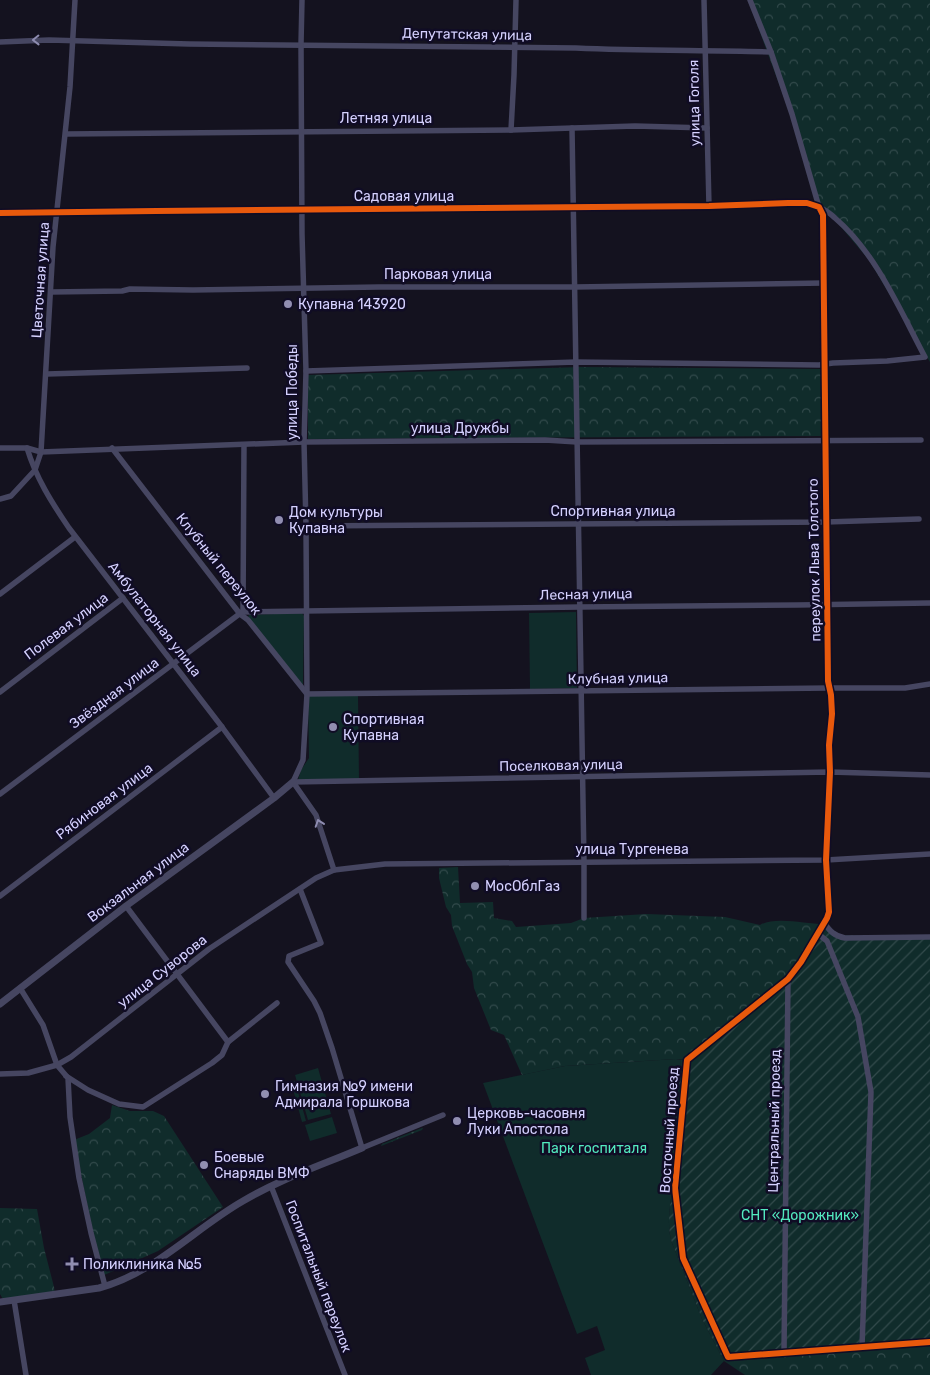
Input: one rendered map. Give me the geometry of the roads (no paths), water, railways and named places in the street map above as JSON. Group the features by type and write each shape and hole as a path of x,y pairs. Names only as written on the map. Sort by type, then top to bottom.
{"street":[{"name":"Цветочная улица","path":"35,470 42,452 51,292 66,134 75,0"},
{"name":"улица Победы","path":"293,782 303,760 307,694 304,442 306,371 300,44 302,0"},
{"path":"512,130 516,0"},
{"name":"улица Гоголя","path":"704,0 708,206"},
{"path":"306,371 576,362 825,364 925,357 896,300 870,258 855,238 835,218 819,207 792,114 771,52 750,0"},
{"name":"Депутатская улица","path":"0,42 73,40 189,44 300,44 771,52"},
{"name":"Летняя улица","path":"66,134 512,130 635,126 707,128"},
{"path":"572,128 584,918"},
{"name":"Садовая улица","path":"0,213 573,208 788,203 819,207"},
{"name":"переулок Льва Толстого","path":"819,207 823,215 828,681 832,714 829,745 830,772 826,860 829,912 823,923"},
{"name":"Парковая улица","path":"51,292 389,287 575,288 824,283"},
{"path":"47,374 247,368"},
{"name":"улица Дружбы","path":"0,448 27,448 42,452 304,442 921,440"},
{"path":"242,613 244,445"},
{"name":"Амбулаторная улица","path":"27,448 35,470 52,503 274,798"},
{"name":"Клубный переулок","path":"112,448 307,694"},
{"path":"0,499 11,496 35,470"},
{"name":"Спортивная улица","path":"306,526 826,522 919,519"},
{"path":"0,594 76,536"},
{"name":"Полевая улица","path":"0,692 122,598"},
{"name":"Лесная улица","path":"242,613 930,603"},
{"name":"Звёздная улица","path":"0,794 242,613"},
{"name":"Клубная улица","path":"307,694 906,688 930,684"},
{"name":"Рябиновая улица","path":"0,896 222,727"},
{"name":"Поселковая улица","path":"293,782 830,772 930,775"},
{"path":"293,782 316,814 334,870"},
{"name":"Вокзальная улица","path":"0,1004 126,906 274,798 293,782"},
{"name":"улица Тургенева","path":"334,870 385,864 826,860 930,854"},
{"name":"улица Суворова","path":"0,1074 28,1073 57,1065 71,1057 209,949 316,878 334,870"},
{"path":"300,889 321,943 289,956 288,962 320,1013 331,1043 362,1148"},
{"path":"126,906 228,1042"},
{"path":"823,923 835,935 845,938 930,937"},
{"name":"Восточный проезд","path":"784,1353 728,1357 683,1258 675,1188 687,1060 788,979 801,962 823,923"},
{"path":"817,933 827,941 858,1017 871,1092 862,1347"},
{"name":"Центральный проезд","path":"784,1353 788,979"},
{"path":"20,988 43,1025 57,1065 68,1078 88,1090 119,1104 143,1107 212,1063 222,1054 228,1042 277,1003"},
{"path":"68,1078 70,1117 79,1178 105,1286"},
{"path":"0,1302 105,1286 156,1262 237,1204 270,1186 443,1116"},
{"name":"Госпитальный переулок","path":"270,1186 344,1375"},
{"path":"14,1300 26,1375"},
{"path":"784,1353 930,1342"}],"place":[{"name":"Купавна 143920","path":"288,304"},
{"name":"Дом культуры Купавна","path":"279,520"},
{"name":"Спортивная Купавна","path":"333,727"},
{"name":"МосОблГаз","path":"475,886"},
{"name":"Гимназия №9 имени Адмирала Горшкова","path":"265,1094"},
{"name":"Церковь-часовня Луки Апостола","path":"457,1121"},
{"name":"Боевые Снаряды ВМФ","path":"204,1165"},
{"name":"Поликлиника №5","path":"72,1264"}],"park label":[{"name":"Парк госпиталя","path":"594,1148"},
{"name":"СНТ «Дорожник»","path":"800,1215"}]}
